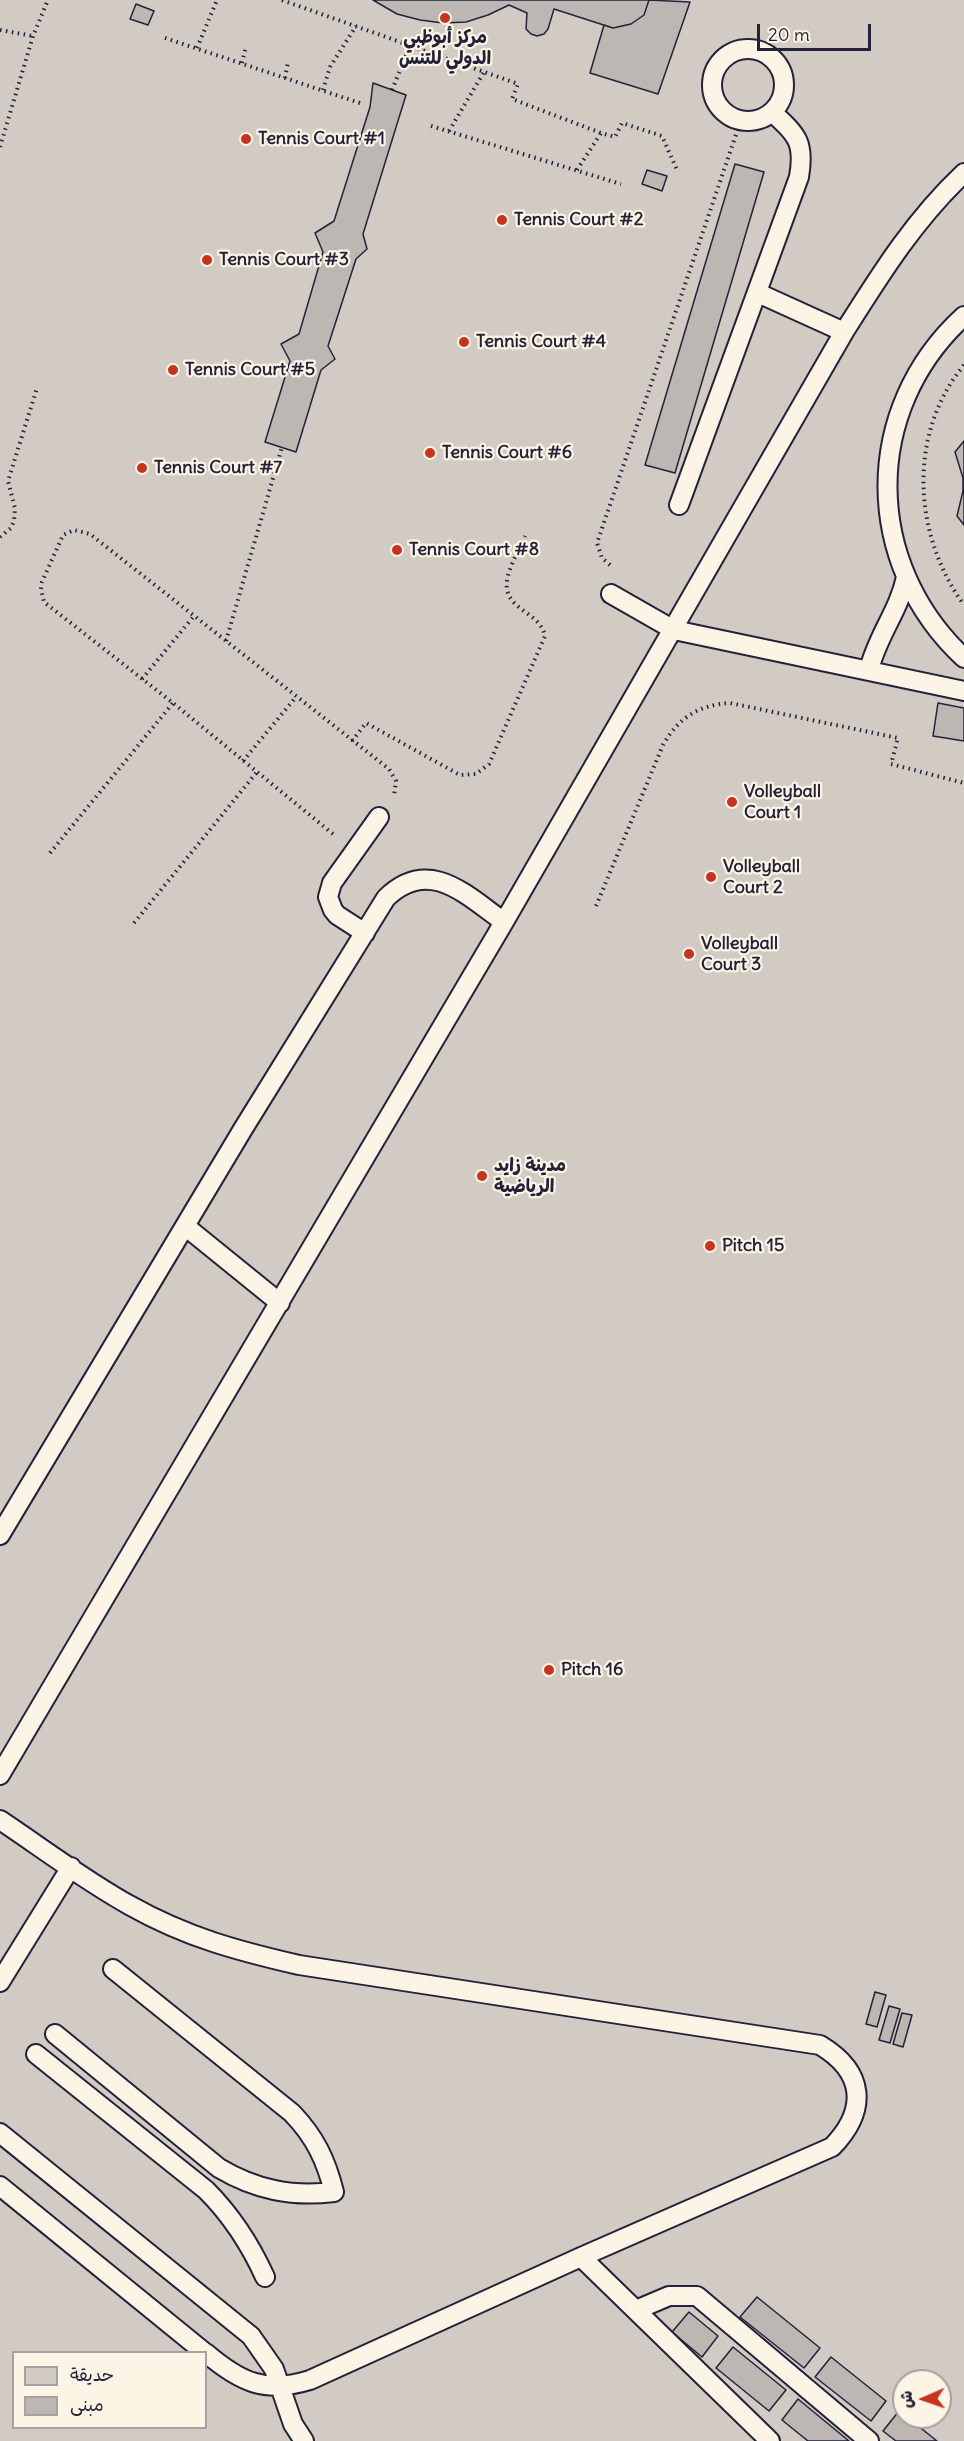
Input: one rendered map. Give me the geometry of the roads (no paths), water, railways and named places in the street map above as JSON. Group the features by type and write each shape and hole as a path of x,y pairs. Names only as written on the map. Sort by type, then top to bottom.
{"lane":[{"path":"750,48 762,51 780,67 784,78 784,91 780,102 772,112 763,118 741,120 730,116 720,108 711,86 713,74 727,55 750,48"},
{"path":"679,505 799,177 802,156 798,141 791,129 772,112"},
{"path":"0,1775 504,922 844,332 908,234 930,207 964,173"},
{"path":"758,293 844,332"},
{"path":"964,316 929,354 912,382 899,413 891,446 887,479 888,513 895,546 906,578 934,626 964,658"},
{"path":"869,670 881,636 898,605 906,578"},
{"path":"611,594 674,630 964,690"},
{"path":"365,933 337,915 328,897 332,883 379,817"},
{"path":"0,1535 185,1226 386,898 408,882 422,879 436,880 449,884 504,922"},
{"path":"185,1226 280,1303"},
{"path":"0,1820 129,1905 178,1930 230,1949 299,1965 820,2045 838,2056 850,2072 856,2092 855,2113 846,2132 832,2147 581,2257 310,2380 280,2387 248,2382 232,2375 207,2355"},
{"path":"0,1982 71,1867"},
{"path":"55,2034 230,2174 263,2188 286,2193 310,2195 334,2192 321,2149 308,2129 292,2113 113,1969"},
{"path":"36,2054 206,2190 225,2209 240,2231 265,2277"},
{"path":"0,2133 251,2336 274,2369 293,2424 304,2441"},
{"path":"0,2186 203,2351"},
{"path":"581,2257 770,2441"},
{"path":"636,2310 669,2296 697,2296 869,2441"}],"place":[{"name":"مركز أبوظبي الدولي للتنس","path":"445,18"},
{"name":"Tennis Court #1","path":"246,139"},
{"name":"Tennis Court #2","path":"502,220"},
{"name":"Tennis Court #3","path":"207,260"},
{"name":"Tennis Court #4","path":"464,342"},
{"name":"Tennis Court #5","path":"173,370"},
{"name":"Tennis Court #6","path":"430,453"},
{"name":"Tennis Court #7","path":"142,468"},
{"name":"Tennis Court #8","path":"397,550"},
{"name":"Volleyball Court 1","path":"732,802"},
{"name":"Volleyball Court 2","path":"711,877"},
{"name":"Volleyball Court 3","path":"689,954"},
{"name":"مدينة زايد الرياضية","path":"482,1176"},
{"name":"Pitch 15","path":"710,1246"},
{"name":"Pitch 16","path":"549,1670"}]}
